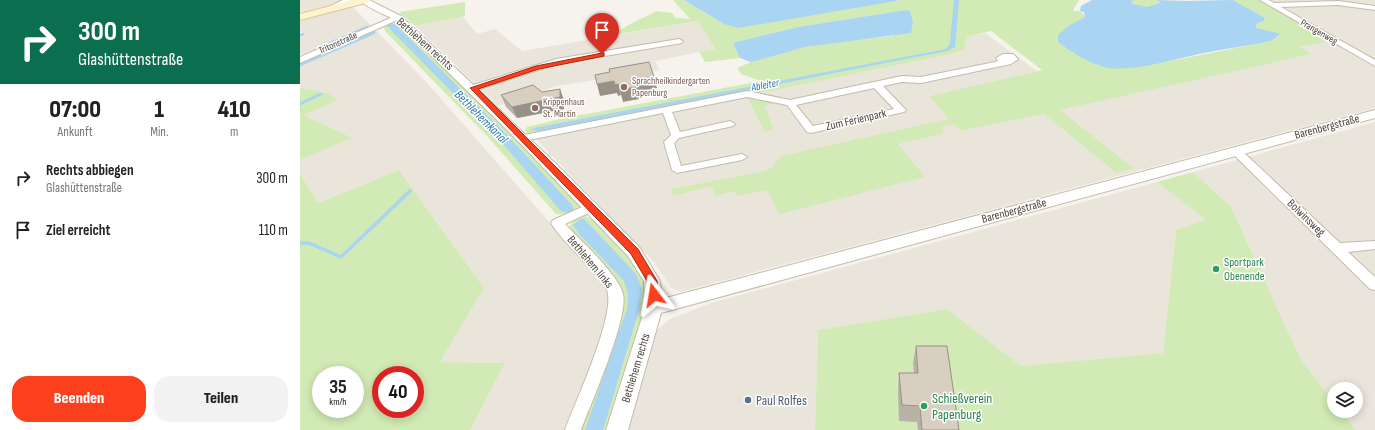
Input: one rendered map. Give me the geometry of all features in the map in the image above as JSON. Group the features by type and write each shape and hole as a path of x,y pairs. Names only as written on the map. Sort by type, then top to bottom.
{"main road":[{"path":"300,17 365,0"}],"street":[{"path":"334,8 348,0"},
{"name":"Bethlehem rechts","path":"365,0 367,3 383,4 473,88 591,207 634,252 646,268 652,281 654,308 617,430"},
{"name":"Prangenweg","path":"1264,0 1375,63"},
{"path":"1274,5 1331,2 1361,3 1375,8"},
{"name":"Tritonstraße","path":"300,60 398,18"},
{"path":"473,88 556,62 679,41"},
{"path":"524,138 747,94 790,103 902,79 921,80 998,64 1003,61"},
{"name":"Zum Ferienpark","path":"790,103 811,130 901,110 877,84"},
{"path":"667,110 676,136"},
{"name":"Barenbergstraße","path":"654,308 1375,114"},
{"path":"730,124 676,136 669,142 677,170 742,157"},
{"name":"Bolwinsweg","path":"1236,151 1375,285"},
{"name":"Bethlehem links","path":"573,430 613,322 617,303 613,287 557,223 591,207"},
{"path":"1337,248 1375,245"}],"shaded area":[{"path":"300,0 340,0 326,7 300,13"},
{"path":"1268,0 1375,0 1375,61"},
{"path":"353,7 428,84 608,289 611,312 567,430 470,430 505,363 440,362 484,288 399,170 318,203 300,174 300,160 351,138 300,121 300,58 304,55 300,54 300,35 303,34 300,30 300,21"},
{"path":"462,16 477,34 495,29 522,51 698,21 715,49 655,61 660,70 557,86 498,106 415,26"},
{"path":"985,33 1037,71 929,96 960,131 1044,114 1116,173 1059,110 1312,54 1298,47 1330,41 1375,66 1375,108 680,292 671,288 655,263 535,138 947,55 964,50 967,38 969,36"},
{"path":"1375,122 1375,430 1356,430 1347,418 1363,418 1363,382 1327,382 1327,393 1301,360 1231,207 1193,172"},
{"path":"1157,182 1207,220 1176,230 1163,353 1021,366 947,309 818,330 815,430 625,430 649,344 658,329 670,319 711,303"}],"green space":[{"path":"673,0 684,0 724,24 901,0 1079,0 1074,8 1074,11 1080,11 1086,17 1068,26 1087,59 1099,66 1165,62 1271,41 1281,35 1256,28 1257,22 1264,21 1265,18 1233,0 1259,0 1330,41 1299,47 1312,54 1060,110 1133,168 1116,173 1044,114 960,131 954,124 941,127 945,133 898,144 925,177 779,214 767,190 737,196 733,191 716,196 711,186 673,196 672,189 765,171 772,167 781,156 949,119 929,96 1042,70 991,31 969,36 967,38 964,50 947,55 755,94 530,135 525,130 527,127 560,119 761,81 741,74 737,68 756,60 794,49 894,36 906,10 798,27 733,43 740,58 705,62 699,52 715,49 698,21 612,35 630,24 657,11 672,13 676,18 690,19"},
{"path":"1135,0 1157,0 1162,3 1151,7 1142,7 1134,5 1131,2"},
{"path":"465,2 465,16 415,26 399,12"},
{"path":"398,23 478,97 580,206 566,214 556,214 486,135 385,31 383,25"},
{"path":"373,31 378,32 300,66 300,61"},
{"path":"300,88 327,93 338,100 303,115 352,138 300,160"},
{"path":"747,97 776,103 765,106 773,129 765,132"},
{"path":"399,170 484,288 440,362 505,363 470,430 300,430 300,174 318,203"},
{"name":"Sportpark Obenende","path":"1193,172 1231,207 1301,360 1327,393 1327,418 1347,418 1356,430 815,430 818,330 947,309 1021,366 1163,353 1176,230 1206,220 1157,182"},
{"path":"585,216 600,226 619,244 642,274 648,289 648,301 610,430 579,430 620,295 571,233 569,228 573,221"}],"water":[{"path":"684,0 901,0 738,28 724,24"},
{"name":"Ableiter","path":"954,0 959,0 955,47 947,51 539,131 531,130 534,128 946,49 950,44"},
{"path":"1092,0 1135,0 1131,2 1133,4 1147,7 1161,3 1157,0 1233,0 1265,18 1264,21 1257,23 1256,28 1281,34 1271,41 1154,64 1120,69 1103,67 1082,58 1058,42 1058,35 1068,26 1085,17 1084,12 1080,11 1081,6"},
{"path":"906,10 910,11 913,22 911,33 805,47 751,62 740,58 733,43 798,27"},
{"name":"Bethlehemkanal","path":"395,24 506,134 572,205 574,209 569,213 561,211 504,145 386,25"},
{"path":"581,219 584,219 588,223 636,274 642,289 640,307 603,430 585,430 627,309 628,294 624,281 580,235 573,225"}],"building":[{"path":"649,62 654,77 634,81 636,87 620,90 618,84 615,85 614,81 597,84 595,75 610,72 609,69"},
{"path":"533,85 542,92 560,89 560,97 512,107 501,95"},
{"name":"Schießverein Papenburg","path":"916,346 947,346 959,430 922,430 920,406 902,405 899,373 918,373"}],"waterway":[{"path":"319,48 367,27"},
{"path":"300,65 374,33"},
{"path":"300,104 321,94"},
{"path":"300,243 309,243 341,257 410,191"}],"place":[{"name":"Sprachheilkindergarten Papenburg","path":"624,87"},
{"name":"Krippenhaus St. Martin","path":"535,108"},
{"name":"Sportpark Obenende","path":"1216,269"},
{"name":"Paul Rolfes","path":"748,400"},
{"name":"Schießverein Papenburg","path":"924,406"}],"route":[{"path":"602,54 556,62 473,88 514,128 634,252 646,268 652,281 654,295"}]}
